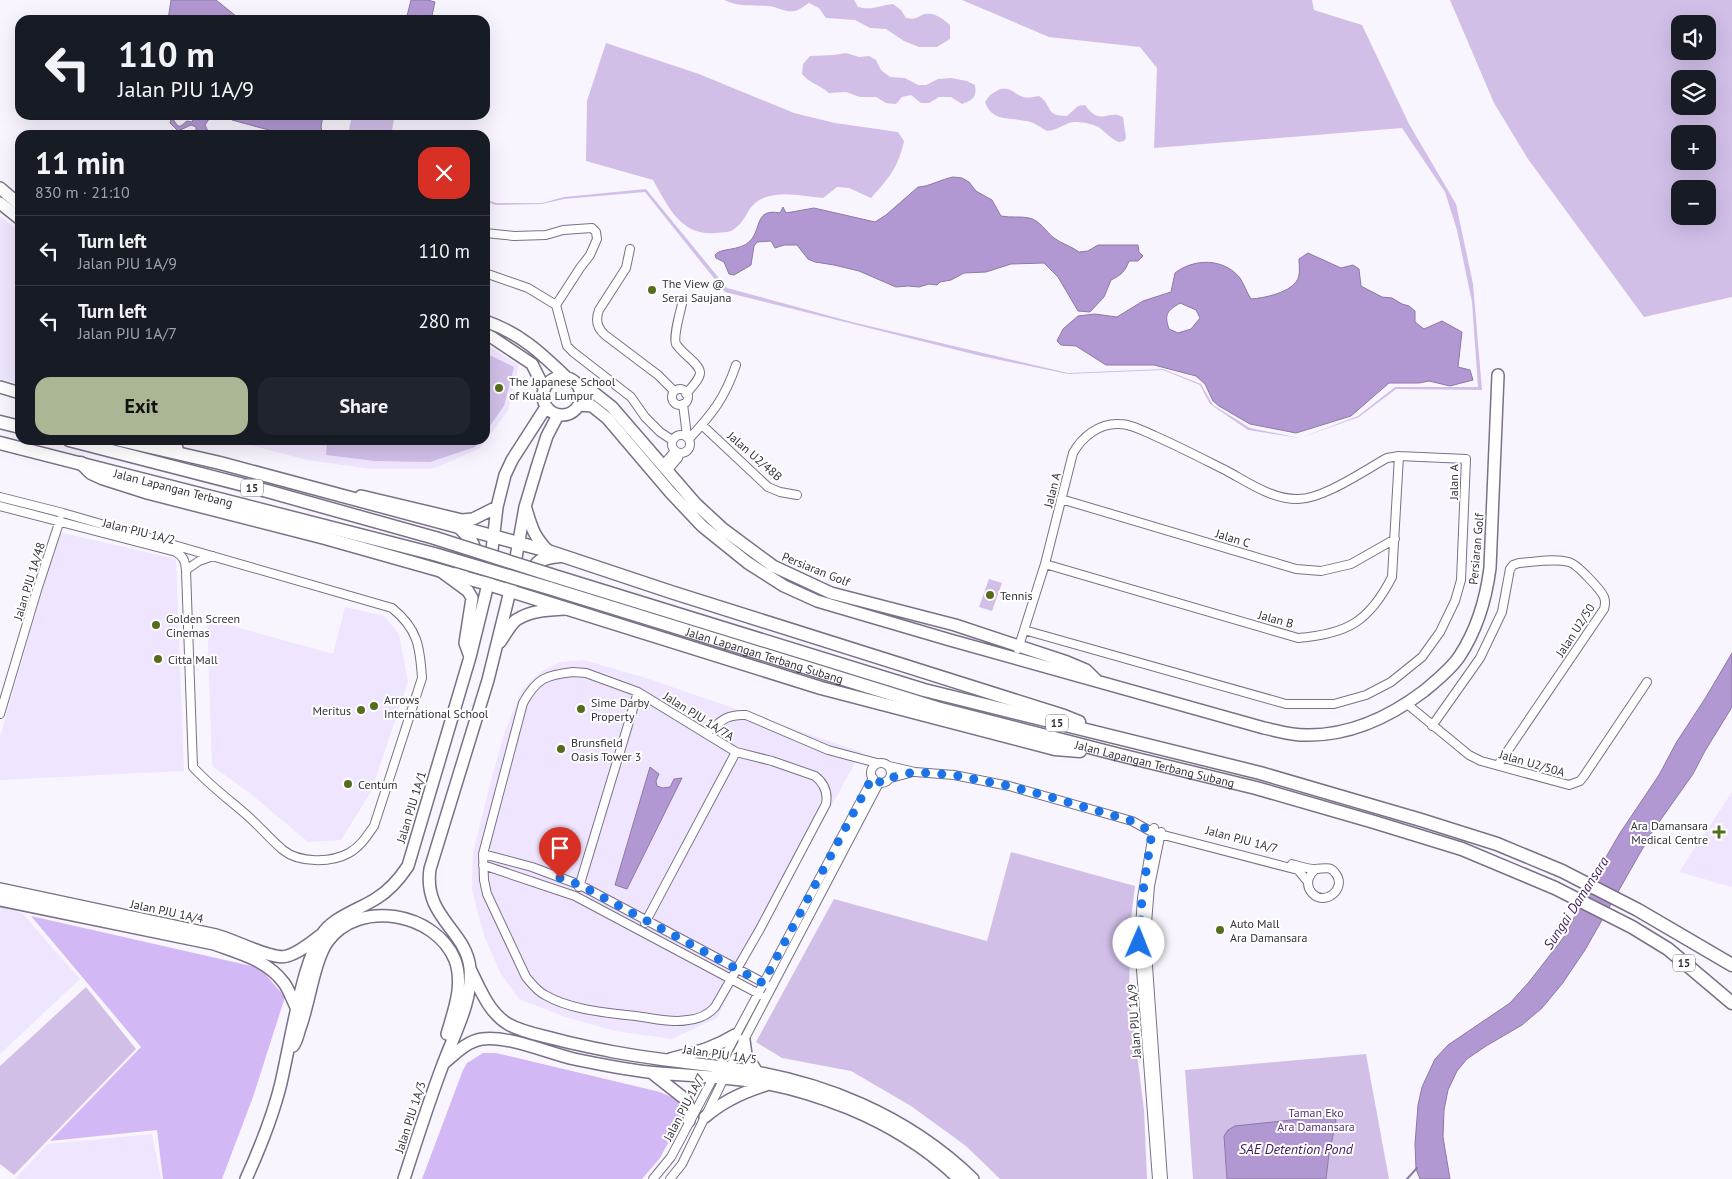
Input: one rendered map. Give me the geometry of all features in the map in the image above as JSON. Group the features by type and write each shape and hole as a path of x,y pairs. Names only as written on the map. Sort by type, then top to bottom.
{"main road":[{"path":"0,422 15,426"},
{"name":"Jalan Lapangan Terbang","path":"0,443 434,554 549,588"},
{"name":"Jalan Lapangan Terbang","path":"88,445 435,538 551,575"},
{"path":"142,445 220,463 548,551 690,598 1064,716 1122,740"},
{"path":"81,463 91,473 102,478 149,493 324,538 488,584 821,688 1055,749 1120,755"},
{"path":"442,571 463,568 469,565 473,559 474,552 471,538 460,528"},
{"path":"551,604 534,590 532,574 538,562 547,558 563,556"},
{"name":"Jalan Lapangan Terbang Subang","path":"551,575 924,690 1122,740 1243,768 1497,844 1562,871 1638,910 1732,965"},
{"name":"Jalan Lapangan Terbang Subang","path":"549,588 937,708 1256,788 1462,849 1555,888 1632,926 1668,949 1732,1003"}],"street":[{"path":"0,188 15,201"},
{"path":"0,203 15,215"},
{"path":"490,234 514,236 546,235 563,230 584,228 592,228 596,232 597,239 590,255 556,305"},
{"path":"630,249 626,268 599,310 597,316 598,327 605,335 658,375 674,392"},
{"path":"490,275 528,288 556,305 567,346 631,397 645,417 660,432 672,440"},
{"path":"681,404 686,400 686,394 699,379 700,373 699,367 677,346 675,339 682,304"},
{"path":"490,323 498,325 533,346 567,378"},
{"path":"490,336 532,364 544,388"},
{"path":"677,452 672,446 672,440 676,436 685,437 702,425 711,415 723,398 736,365"},
{"name":"Persiaran Golf","path":"578,405 592,406 607,418 680,504 702,526 748,563 784,586 817,601 1015,659 1264,728 1288,734 1309,736 1356,728 1380,719 1407,704 1442,676 1458,658 1471,636 1488,587 1498,376"},
{"path":"561,377 567,378 572,380 579,388 581,400 570,413 558,415 546,407 542,395 544,388 551,380 561,377"},
{"path":"0,387 15,392"},
{"name":"Persiaran Golf","path":"579,388 593,392 612,407 696,504 723,529 751,551 794,578 831,593 956,625 1067,662 1086,670 1098,682"},
{"path":"674,392 681,390 686,394"},
{"path":"674,392 672,398 674,402 681,404"},
{"path":"677,452 685,452 689,447 685,437 681,404"},
{"name":"Jalan PJU 1A/1","path":"246,1179 275,1103 296,1007 310,958 321,935 349,913 386,891 402,876 408,866 470,657 488,584 497,507 505,475 512,460 546,407"},
{"path":"442,1064 465,1006 470,969 464,949 437,909 431,896 430,868 488,680 510,591 525,507 542,452 558,415"},
{"name":"Jalan A","path":"1015,659 1019,647 1024,630 1045,564 1073,453 1079,442 1088,434 1114,424 1134,427 1161,438 1268,493 1286,499 1300,500 1324,493 1387,458 1399,456 1466,459 1461,580 1455,601 1440,632 1422,656 1391,682 1366,695 1334,704 1286,704 1024,630"},
{"name":"Jalan U2/48B","path":"702,425 768,487 780,492 797,495"},
{"path":"169,445 220,463"},
{"path":"665,468 677,452"},
{"name":"Jalan B","path":"1045,564 1298,638 1323,636 1346,629 1367,614 1384,592 1392,577 1399,456"},
{"path":"344,496 381,499 462,520 473,519 497,507"},
{"name":"Jalan PJU 1A/2","path":"0,497 63,513 392,608 405,618 413,631 420,653 422,678 374,826 363,842 348,854 329,860 301,858 284,851 193,767 184,558 176,552 59,523 0,506"},
{"name":"Jalan C","path":"1061,498 1296,568 1321,571 1351,564 1395,539"},
{"path":"525,507 533,531 548,551"},
{"name":"Jalan PJU 1A/48","path":"0,714 63,513"},
{"path":"748,563 751,551"},
{"path":"186,570 199,561 213,556"},
{"name":"Jalan U2/50","path":"1432,726 1480,658 1502,612 1510,569 1513,565 1558,561 1575,564 1602,593 1605,601 1604,609 1498,765"},
{"path":"442,571 468,591 472,598 465,643 470,657"},
{"path":"495,648 515,621 533,612 568,609"},
{"name":"Jalan PJU 1A/7A","path":"573,672 586,673 638,692 736,752 772,760 815,776 821,781 827,797 826,804 818,820 738,969 715,1007 705,1016 687,1021 673,1021 595,1010 546,996 526,977 487,894 482,866 483,854 523,703 531,689 541,679 553,674 573,672"},
{"name":"Jalan U2/50A","path":"1407,704 1469,755 1569,785 1575,784 1584,776 1647,682"},
{"path":"575,896 580,885 638,692"},
{"path":"707,734 725,718 737,714 746,715 828,750 877,763 881,762 889,766 914,772 954,775 1009,786 1132,821 1157,831"},
{"path":"641,931 736,752"},
{"path":"877,763 872,768 876,780 884,783 890,778 914,772"},
{"path":"889,766 891,769 890,778"},
{"name":"Jalan PJU 1A/7","path":"740,1038 763,983 876,780"},
{"name":"Jalan PJU 1A/7","path":"652,1179 670,1157 689,1121 772,987 876,780"},
{"name":"Jalan PJU 1A/7","path":"1157,831 1316,869"},
{"name":"Jalan PJU 1A/7","path":"1157,831 1298,870 1308,882"},
{"name":"Jalan PJU 1A/9","path":"1156,1179 1139,943 1142,898 1157,831"},
{"name":"Jalan PJU 1A/9","path":"1157,831 1146,923 1164,1179"},
{"path":"483,854 532,867 580,885 772,987"},
{"path":"482,866 575,896 766,997"},
{"path":"1326,867 1335,872 1339,881 1337,891 1329,897 1319,898 1311,891 1308,882 1312,872 1316,869 1326,867"},
{"name":"Jalan PJU 1A/4","path":"0,889 216,935 242,949 275,972 285,984 296,1007"},
{"name":"Jalan PJU 1A/4","path":"0,900 276,957 297,952 321,935"},
{"path":"287,1052 295,1044 321,956 328,942 353,921 367,916 400,917 431,931 441,939 455,960 458,976 457,1001 437,1068 438,1077"},
{"name":"Jalan PJU 1A/5","path":"470,969 490,1007 498,1016 517,1028 592,1048 721,1072 770,1084 847,1108 901,1133 959,1179"},
{"path":"664,1060 706,1050 740,1038 746,1055 756,1072"},
{"name":"Jalan PJU 1A/5","path":"442,1064 471,1043 480,1039 493,1039 508,1041 573,1059 652,1072 756,1072 810,1084 851,1099 891,1118 923,1137 958,1164 973,1179"},
{"name":"Jalan PJU 1A/3","path":"404,1179 442,1064"},
{"path":"652,1072 685,1099 690,1110 689,1121"},
{"name":"Jalan PJU 1A/7","path":"670,1179 682,1164 705,1117 721,1072"},
{"path":"705,1117 720,1104 753,1089 770,1084"}],"shaded area":[{"path":"0,216 15,228 15,383 0,379"},
{"name":"The Japanese School of Kuala Lumpur","path":"490,348 519,365 508,411 490,435"},
{"name":"The Japanese School of Kuala Lumpur","path":"250,445 482,445 479,449 432,469 371,469 307,460"},
{"path":"59,532 176,559 184,771 0,780 0,737"},
{"path":"345,607 384,616 399,634 408,682 371,792 341,840 308,842 247,791 212,766 207,619 333,654"},
{"path":"584,660 649,679 861,752 752,950 717,1018 672,1039 615,1031 565,1017 519,999 501,974 484,936 472,889 473,853 489,788 505,731 522,690 539,673 560,662"},
{"name":"Ara Damansara Medical Centre","path":"1732,792 1732,887 1679,872"},
{"path":"0,906 11,908 24,915 80,979 0,1054"},
{"path":"31,916 260,968 285,997 253,1097 222,1179 163,1179 157,1130 50,1141 141,1047"},
{"path":"483,1053 496,1053 660,1092 676,1099 681,1107 681,1119 660,1158 642,1179 422,1179 463,1070 467,1063"},
{"path":"152,1134 161,1179 15,1179 48,1144"}],"green space":[{"path":"724,0 854,0 858,7 868,8 893,4 901,10 906,18 929,14 942,18 950,25 950,39 937,47 919,47 904,41 886,29 870,28 855,20 826,18 819,8 809,3 799,10 792,11 770,6 740,5"},
{"path":"962,0 1312,0 1314,10 1362,25 1409,124 1456,204 1473,284 1482,390 1396,389 1359,417 1300,438 1358,416 1395,387 1478,387 1472,302 1457,230 1445,192 1402,128 1154,148 1157,68 1140,47 1049,37"},
{"path":"1450,0 1732,0 1732,297 1644,317 1528,159 1494,103"},
{"path":"606,43 699,74 794,113 835,123 898,132 904,141 896,166 871,198 849,188 837,187 823,198 794,194 773,195 754,204 739,225 730,231 704,233 693,230 684,224 670,209 653,180 586,161 587,101"},
{"path":"846,53 859,57 869,56 876,60 881,70 890,77 905,78 918,85 926,85 938,79 951,78 967,81 975,85 975,95 962,104 951,97 939,97 929,103 921,103 911,95 902,97 896,104 886,103 876,97 860,97 846,92 829,93 802,74 803,64 810,56"},
{"path":"1000,89 1010,90 1018,95 1030,98 1039,96 1052,112 1060,116 1067,116 1078,106 1085,105 1095,115 1117,115 1123,117 1126,138 1124,141 1119,142 1111,138 1100,128 1085,123 1072,122 1047,131 1029,122 997,116 992,113 985,102 990,95"},
{"path":"351,120 394,120 392,130 349,130"},
{"path":"646,189 727,288 852,322 1068,373 1163,369 1201,384 1213,405 1250,428 1300,438 1248,430 1210,404 1200,385 1163,370 1068,374 981,356 725,292 645,192 564,199 542,204 495,205 490,203 490,201 496,203 542,203 564,197"},
{"path":"490,355 514,367 504,406 490,426"},
{"path":"327,445 476,445 430,462 375,461 326,455"},
{"name":"Tennis","path":"989,579 1002,583 992,611 979,607"},
{"path":"1011,852 1135,886 1131,919 1129,988 1144,1110 1147,1179 1000,1179 966,1146 911,1106 851,1071 782,1058 756,1042 834,899 987,941"},
{"path":"86,987 136,1049 14,1175 0,1164 0,1066"},
{"name":"Taman Eko Ara Damansara","path":"1366,1054 1389,1179 1193,1179 1185,1070"}],"water":[{"path":"171,0 216,0 235,15 169,15"},
{"path":"411,0 435,2 432,15 407,15"},
{"path":"171,120 174,120 178,126 181,126 187,121 208,120 205,125 208,130 196,130 196,127 191,125 177,130 170,123"},
{"path":"232,120 322,120 322,130 269,130"},
{"path":"953,177 962,178 969,182 976,191 992,200 1001,216 1033,219 1054,238 1079,252 1088,251 1098,245 1138,245 1139,252 1143,256 1138,261 1129,261 1122,273 1111,280 1104,297 1090,312 1078,311 1058,277 1044,263 1011,264 986,272 964,273 951,280 940,282 937,285 896,287 859,271 815,262 808,259 797,245 784,245 775,248 771,241 757,242 754,246 751,265 734,275 729,274 724,262 716,258 715,255 721,251 741,247 750,241 762,216 772,212 780,213 783,207 786,213 814,208 875,222 886,215 918,187"},
{"path":"1308,253 1341,268 1353,265 1359,269 1361,286 1382,297 1392,298 1409,306 1415,311 1415,322 1424,329 1442,321 1462,332 1458,367 1470,370 1473,380 1450,386 1429,381 1389,383 1351,416 1296,433 1250,424 1213,401 1205,384 1196,376 1154,365 1106,365 1076,346 1061,345 1057,341 1063,329 1078,316 1095,314 1117,317 1143,301 1171,292 1175,273 1191,265 1209,262 1226,267 1240,278 1251,299 1275,294 1292,286 1299,277 1299,259","holes":["1180,303 1196,310 1200,318 1191,329 1178,333 1169,329 1168,313"]},
{"path":"1732,653 1732,707 1693,774 1652,832 1585,950 1562,984 1542,1008 1522,1025 1467,1059 1457,1071 1448,1090 1444,1110 1443,1137 1450,1179 1420,1179 1416,1169 1415,1144 1418,1105 1422,1087 1435,1059 1448,1045 1510,1003 1529,982 1566,934 1592,881 1620,833 1659,775 1676,743"},
{"path":"650,767 659,774 656,781 657,786 663,788 670,787 674,779 682,778 627,889 615,885"},
{"name":"SAE Detention Pond","path":"1334,1117 1336,1121 1326,1179 1227,1179 1224,1136 1228,1130 1235,1126"}],"waterway":[{"path":"1407,1179 1417,1168"}],"place":[{"name":"The View @ Serai Saujana","path":"652,290"},
{"name":"The Japanese School of Kuala Lumpur","path":"499,388"},
{"name":"Tennis","path":"990,595"},
{"name":"Golden Screen Cinemas","path":"156,625"},
{"name":"Citta Mall","path":"158,659"},
{"name":"Arrows International School","path":"374,706"},
{"name":"Sime Darby Property","path":"581,709"},
{"name":"Meritus","path":"361,710"},
{"name":"Brunsfield Oasis Tower 3","path":"561,749"},
{"name":"Centum","path":"348,784"},
{"name":"Ara Damansara Medical Centre","path":"1719,832"},
{"name":"Auto Mall Ara Damansara","path":"1220,930"}],"route":[{"path":"560,878 580,885 763,983 872,778 880,783 884,783 890,778 914,772 929,772 954,775 1036,793 1132,821 1152,832 1142,898 1139,943"}],"water label":[{"name":"Sungai Damansara","path":"1576,903"}]}
